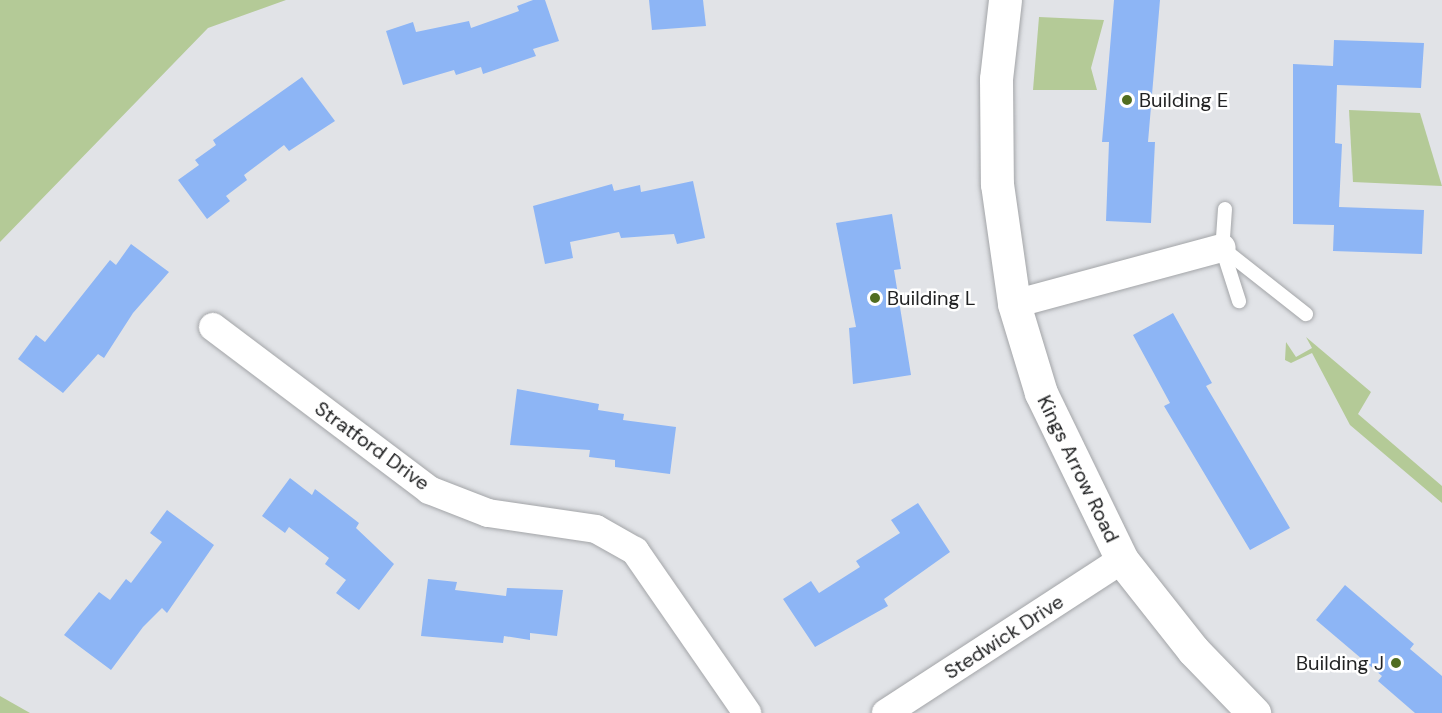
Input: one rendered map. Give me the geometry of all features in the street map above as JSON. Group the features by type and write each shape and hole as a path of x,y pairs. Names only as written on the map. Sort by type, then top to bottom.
{"street":[{"name":"Kings Arrow Road","path":"1005,0 995,129 1014,304 1062,446 1122,560 1192,650 1254,713"},
{"path":"1014,304 1222,248"},
{"name":"Stratford Drive","path":"213,327 429,490 488,513 596,529 634,550 747,713"},
{"name":"Stedwick Drive","path":"886,713 1122,560"}],"lane":[{"path":"1225,209 1222,248 1239,301"},
{"path":"1222,248 1306,314"}],"green space":[{"path":"0,0 286,0 208,28 0,242"},
{"path":"1039,17 1104,20 1091,68 1097,90 1033,90"},
{"path":"1349,110 1420,113 1442,186 1353,182"},
{"path":"1306,337 1371,392 1358,414 1442,486 1442,503 1350,425 1312,353 1291,363 1285,360 1286,342 1296,357 1312,348"},
{"path":"0,696 30,713 0,713"}],"building":[{"path":"533,0 545,0 559,41 533,49 536,56 483,74 481,67 456,75 454,70 403,85 386,31 413,22 416,32 469,21 471,28 519,11 517,6"},
{"path":"649,0 703,0 706,26 652,30"},
{"name":"Building E","path":"1114,0 1160,0 1148,142 1155,142 1151,223 1106,221 1109,142 1102,142"},
{"path":"1334,40 1424,43 1421,88 1337,85 1335,143 1342,144 1339,207 1424,210 1422,254 1333,251 1334,225 1293,224 1293,64 1333,66"},
{"path":"302,77 335,121 289,151 284,145 244,175 247,180 226,196 230,201 207,219 178,180 199,165 195,160 216,145 213,140"},
{"path":"693,181 705,238 677,244 674,234 621,238 619,232 570,242 573,258 545,264 533,206 612,184 614,191 640,185 641,192"},
{"name":"Building L","path":"892,214 901,269 894,270 911,375 853,384 849,328 856,327 836,223"},
{"path":"131,244 169,272 133,313 104,358 98,354 63,393 18,359 36,335 45,342 110,260 116,265"},
{"path":"1173,313 1212,383 1206,386 1290,528 1250,550 1164,406 1170,403 1133,335"},
{"path":"517,389 599,404 598,410 624,414 623,420 676,427 670,474 615,467 615,460 589,457 590,450 510,445"},
{"path":"290,478 312,495 315,489 359,523 356,528 394,564 359,610 336,593 346,580 325,564 329,558 289,527 285,533 262,516"},
{"path":"918,503 950,552 884,599 888,606 815,647 783,599 811,581 819,593 860,567 856,561 900,533 891,520"},
{"path":"167,510 214,545 167,613 162,608 143,627 111,670 64,635 99,592 110,600 126,579 131,583 162,542 150,533"},
{"path":"428,579 457,582 455,590 506,596 507,588 563,590 557,636 530,633 530,640 504,636 503,643 421,636"},
{"name":"Building J","path":"1345,585 1414,644 1410,649 1442,676 1442,713 1415,713 1378,681 1382,676 1316,620"}],"place":[{"name":"Building E","path":"1127,100"},
{"name":"Building L","path":"875,298"},
{"name":"Building J","path":"1396,663"}]}
